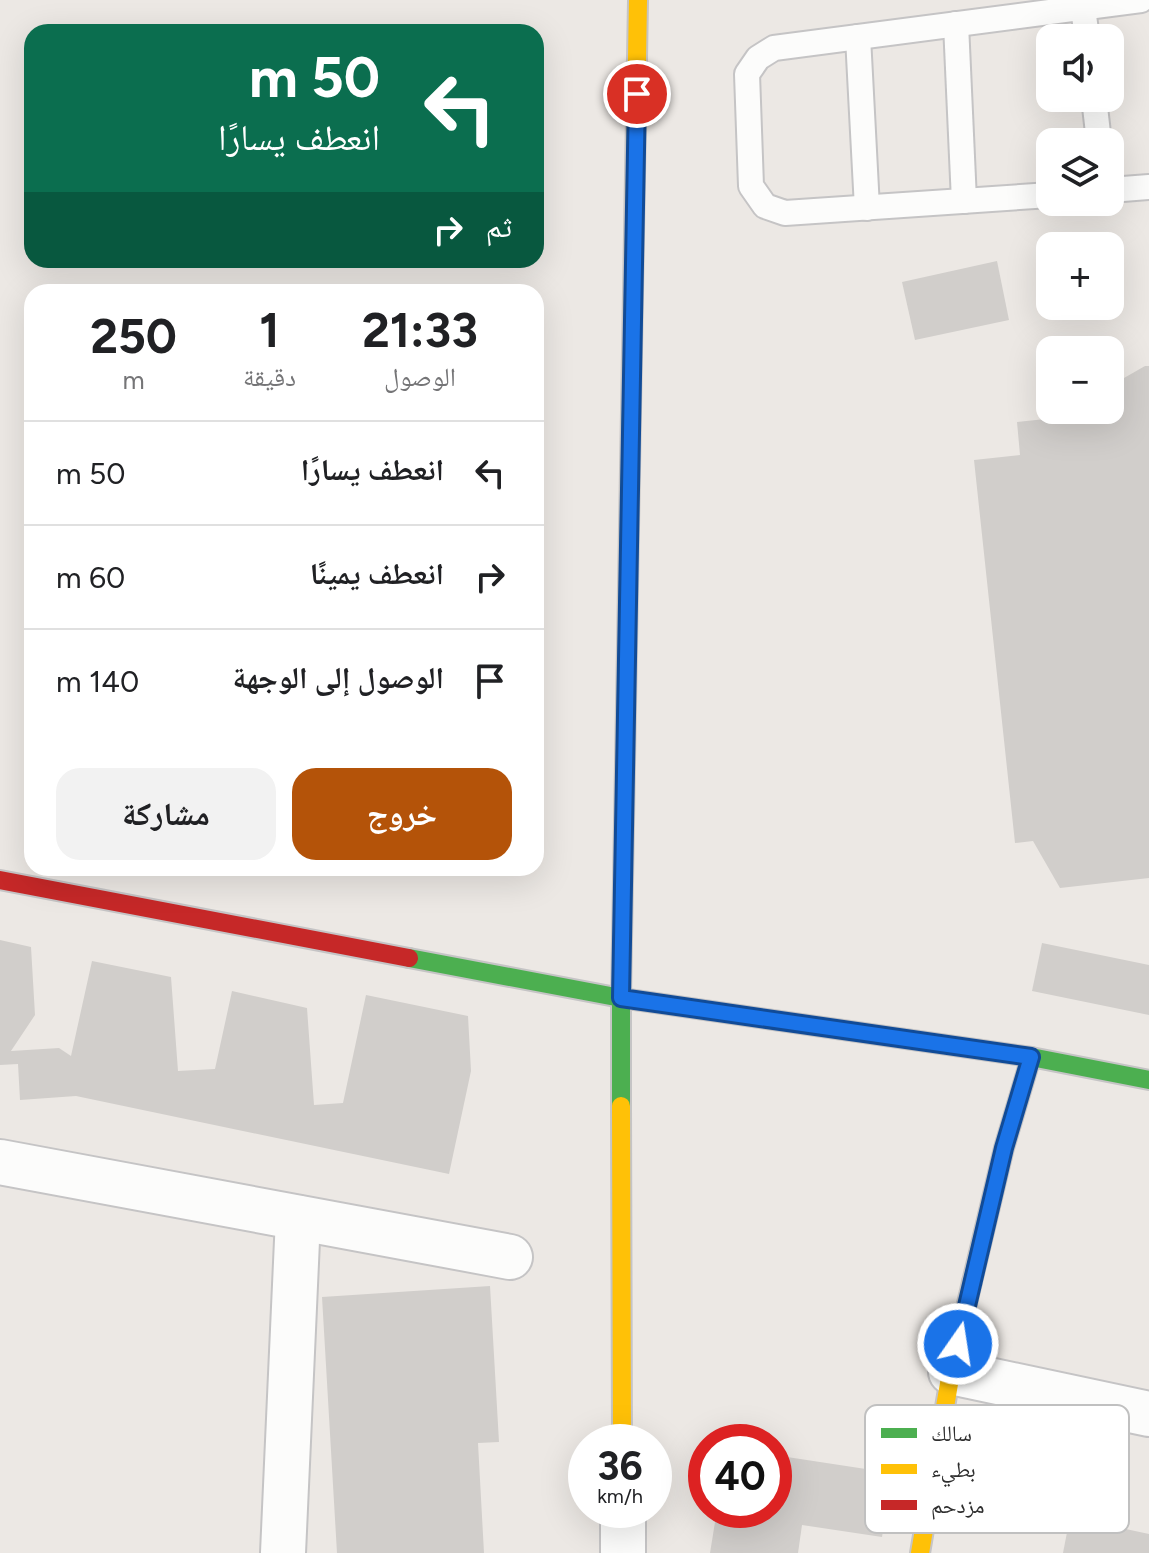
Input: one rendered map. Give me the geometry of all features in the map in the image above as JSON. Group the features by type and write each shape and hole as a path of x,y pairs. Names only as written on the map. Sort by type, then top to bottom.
{"street":[{"path":"622,1424 621,998 638,0"},
{"path":"0,880 621,998 1031,1057 1149,1080"},
{"path":"945,1405 1004,1148 1031,1057"},
{"path":"0,1162 510,1257"},
{"path":"283,1553 298,1218"},
{"path":"951,1372 1107,1405"},
{"path":"1129,1410 1149,1414"},
{"path":"623,1528 623,1553"},
{"path":"920,1553 923,1533"}],"lane":[{"path":"1036,196 785,213 765,206 751,186 747,74 758,58 774,48 1141,0"},
{"path":"1083,8 1085,24"},
{"path":"956,24 964,201"},
{"path":"858,37 867,208"},
{"path":"1124,189 1149,187"}],"building":[{"path":"997,261 1009,320 915,340 902,282"},
{"path":"1149,366 1149,878 1060,888 1033,841 1015,843 974,460 1020,455 1017,422 1124,424 1124,378"},
{"path":"0,940 31,947 35,1015 11,1051 59,1048 71,1056 92,961 171,977 178,1071 215,1069 232,991 307,1008 314,1105 343,1103 366,995 468,1016 471,1071 449,1174 76,1096 20,1100 18,1064 0,1065"},
{"path":"1042,943 1149,965 1149,1015 1032,991"},
{"path":"490,1286 499,1442 478,1443 484,1553 337,1553 322,1297"},
{"path":"792,1458 865,1469 865,1533 883,1533 882,1537 802,1525 798,1553 710,1553 714,1528 792,1528"},
{"path":"1129,1530 1149,1534 1149,1553 1063,1553 1067,1533 1129,1533"}],"traffic: fast":[{"path":"409,958 621,998 631,410"},
{"path":"621,1106 621,998 1031,1057"},
{"path":"972,1282 1004,1148 1031,1057 1149,1080"}],"traffic: slow":[{"path":"631,410 638,0"},
{"path":"621,1106 622,1424"},
{"path":"945,1405 972,1282"},
{"path":"920,1553 923,1533"}],"traffic: jam":[{"path":"0,880 409,958"}],"route":[{"path":"637,94 621,998 1031,1057 1004,1148 958,1344"}]}
